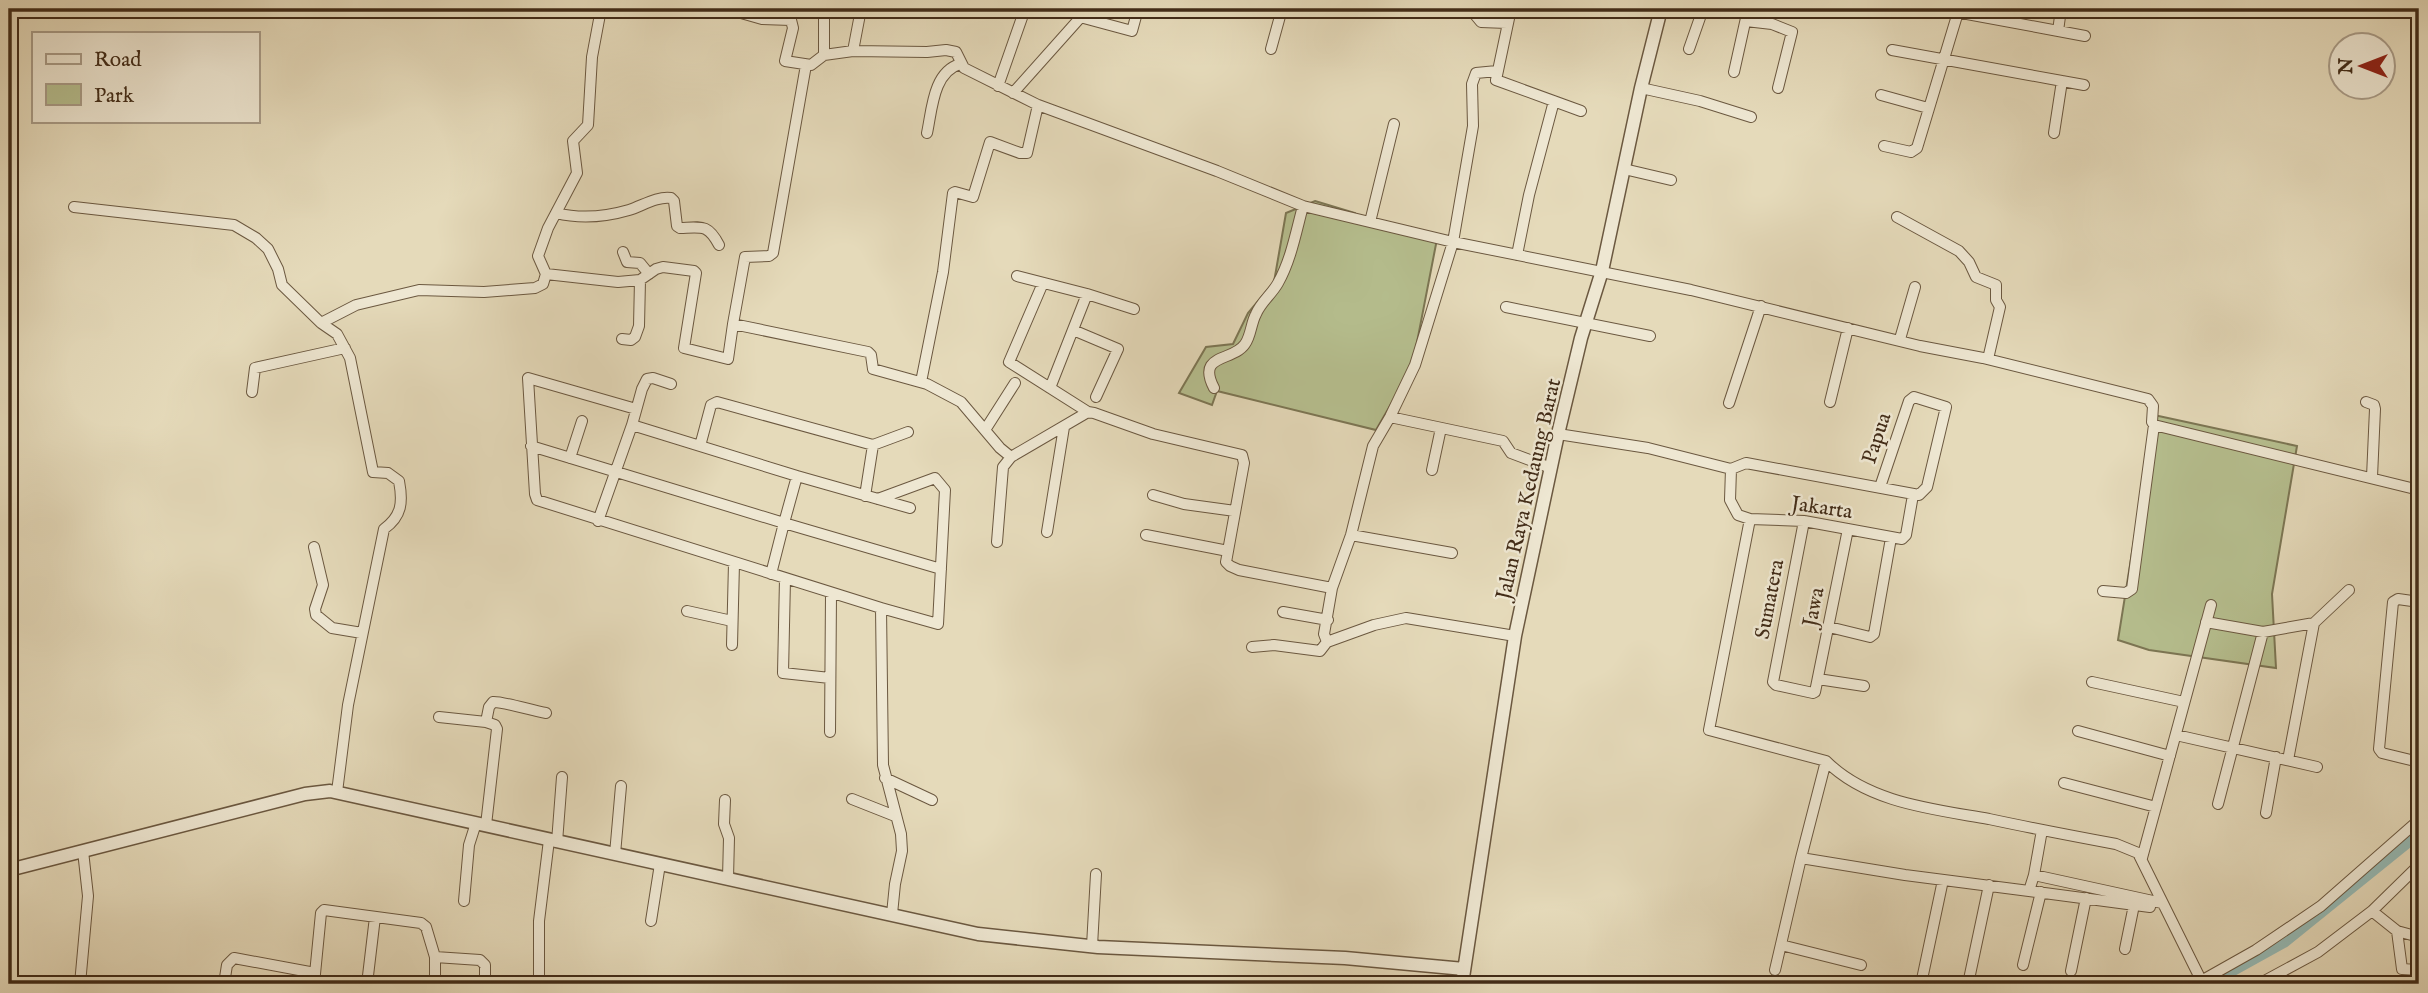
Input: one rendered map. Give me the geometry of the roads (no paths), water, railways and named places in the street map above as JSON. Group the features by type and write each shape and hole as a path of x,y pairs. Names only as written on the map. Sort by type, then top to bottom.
{"street":[{"path":"321,323 356,305 419,290 484,292 536,288 543,284 546,274 538,257 548,228 577,173 573,141 588,125 592,57 601,9"},
{"path":"727,9 762,19 791,20 793,28 785,61 806,65 816,63 824,55 853,51 956,52 964,68 1038,105 1303,206 1452,242 1761,306 1920,346 1988,359 2148,398 2153,406 2154,425 2132,589 2126,593 2103,592"},
{"path":"820,9 824,17 824,55"},
{"path":"853,51 861,9"},
{"path":"998,86 1025,9"},
{"path":"1013,93 1088,9"},
{"path":"1080,17 1132,31 1138,9"},
{"path":"1271,50 1282,9"},
{"path":"1466,9 1471,10 1481,22 1507,23"},
{"path":"1511,9 1497,80 1581,111"},
{"name":"Jalan Raya Kedaung Barat","path":"1462,984 1515,636 1550,468 1602,271 1641,88 1661,9"},
{"path":"1689,50 1703,9"},
{"path":"1734,72 1748,9"},
{"path":"1940,9 2085,36"},
{"path":"2058,31 2061,9"},
{"path":"1884,146 1911,152 1916,150 1959,11"},
{"path":"1746,21 1772,24 1792,32 1778,88"},
{"path":"1892,50 2084,85"},
{"path":"928,133 936,89 942,77 953,66 960,64"},
{"path":"546,274 608,281 645,277 663,267 696,272 684,348 728,359 746,257 769,256 773,253 806,65"},
{"path":"1327,642 1324,634 1332,588 1351,535 1373,446 1415,365 1452,242 1473,126 1472,84 1476,73 1497,72"},
{"path":"2054,133 2062,81"},
{"path":"1641,88 1751,117"},
{"path":"1881,95 1928,108"},
{"path":"1517,255 1553,101"},
{"path":"921,382 943,272 953,193 973,197 990,142 1027,153 1038,105"},
{"path":"1370,222 1394,124"},
{"path":"1624,169 1671,180"},
{"path":"556,213 574,218 589,217 626,211 664,197 671,198 674,201 677,226 706,228 712,231 719,244"},
{"path":"1214,388 1209,378 1210,368 1218,359 1241,349 1247,343 1256,313 1280,280 1303,206"},
{"path":"74,207 234,225 268,249 282,285 321,323 337,334 350,358 373,472 388,473 399,481 402,494 398,515 384,529 348,705 337,792"},
{"path":"1897,217 1959,251 1969,262 1976,277 1996,285 1996,300 2000,307 1988,359"},
{"path":"622,339 631,340 638,332 645,277 640,263 627,262 623,252"},
{"path":"1017,276 1134,309"},
{"path":"1043,283 1009,362 1088,412 1153,434 1242,455 1244,463 1226,562 1238,570 1332,588"},
{"path":"1900,339 1914,287"},
{"path":"1050,388 1087,294"},
{"path":"1729,404 1761,306"},
{"path":"1506,307 1650,336"},
{"path":"733,324 867,352 871,355 873,369 921,382 961,402 1011,457"},
{"path":"1830,402 1848,328"},
{"path":"1073,330 1118,349 1096,397"},
{"path":"252,392 255,368 345,348"},
{"path":"636,409 528,378 537,500 831,594 938,624 945,490 935,478 878,499"},
{"path":"598,521 647,379 653,378 671,384"},
{"path":"985,430 1014,383"},
{"name":"Papua","path":"1880,487 1909,401 1914,397 1946,407 1927,487 1919,495 1913,495"},
{"path":"699,446 711,405 717,402 873,445 908,432"},
{"path":"2366,402 2374,405 2375,409 2372,477"},
{"path":"997,542 1003,469 1011,457 1088,412"},
{"path":"1390,417 1503,441 1511,453 1550,468"},
{"path":"570,458 582,421"},
{"path":"632,425 910,508"},
{"path":"2154,425 2419,490"},
{"path":"1047,533 1065,427"},
{"path":"1432,470 1441,428"},
{"name":"Jakarta","path":"1558,435 1648,448 1731,469 1746,463 1913,495"},
{"path":"865,496 873,445"},
{"path":"531,446 941,569"},
{"path":"1731,469 1730,500 1738,515 1751,519 1709,730 1826,761 1835,770 1866,789 1906,804 2116,844 2138,853 2202,983 2321,906 2419,820"},
{"path":"771,574 797,476"},
{"path":"1153,495 1184,504 1235,511"},
{"path":"1829,627 1873,636 1891,538 1902,539 1906,536 1913,495"},
{"name":"Jakarta","path":"1751,519 1804,521 1891,538"},
{"name":"Sumatera","path":"1804,521 1774,684 1815,692"},
{"name":"Jawa","path":"1815,692 1847,529"},
{"path":"1146,535 1228,551"},
{"path":"1351,535 1452,553"},
{"path":"314,547 323,586 315,608 316,615 332,628 362,633"},
{"path":"732,645 734,563"},
{"path":"785,579 783,673 830,678"},
{"path":"2206,622 2263,632 2314,623 2349,590"},
{"path":"830,732 831,594"},
{"path":"2419,602 2398,599 2393,602 2379,749 2382,753 2419,762"},
{"path":"2142,858 2211,605"},
{"path":"881,608 881,747 885,778 901,834 902,851 892,914"},
{"path":"687,611 732,621"},
{"path":"1283,612 1328,620"},
{"path":"1252,647 1274,645 1320,651 1327,642 1374,625 1406,618 1515,636"},
{"path":"2288,760 2314,623"},
{"path":"2218,804 2263,632"},
{"path":"1818,679 1864,686"},
{"path":"2092,682 2184,702"},
{"path":"486,722 489,707 495,701 545,713"},
{"path":"439,717 486,722 495,725 497,729 481,824 469,845 464,901"},
{"path":"2078,731 2170,756"},
{"path":"2176,734 2317,767"},
{"path":"2266,813 2276,757"},
{"path":"1775,970 1826,761"},
{"path":"539,984 539,921 562,777"},
{"path":"885,778 932,800"},
{"path":"2064,783 2156,807"},
{"path":"615,854 621,786"},
{"path":"9,870 305,793 337,792 978,934 1092,946 1345,958 1464,969"},
{"path":"852,799 895,816"},
{"path":"725,800 724,824 729,838 727,878"},
{"path":"2029,891 2035,875 2042,830"},
{"path":"80,984 88,896 83,851"},
{"path":"1801,858 1942,880 2134,905 2163,906"},
{"path":"651,921 660,864"},
{"path":"2259,984 2318,952 2372,911 2419,865"},
{"path":"1092,946 1096,874"},
{"path":"2035,875 2163,906"},
{"path":"1921,984 1942,880"},
{"path":"1968,984 1989,885"},
{"path":"2022,965 2041,892"},
{"path":"2071,971 2086,898"},
{"path":"2125,950 2134,905"},
{"path":"224,984 227,965 234,958 315,979 321,913 324,910 421,923 426,927 435,957 435,984"},
{"path":"2372,911 2398,931 2419,937"},
{"path":"367,984 375,916"},
{"path":"2398,931 2402,969 2419,970"},
{"path":"1781,945 1861,965"},
{"path":"435,957 480,960 485,965 485,984"}],"waterway":[{"path":"2210,984 2284,943 2419,834"}]}
